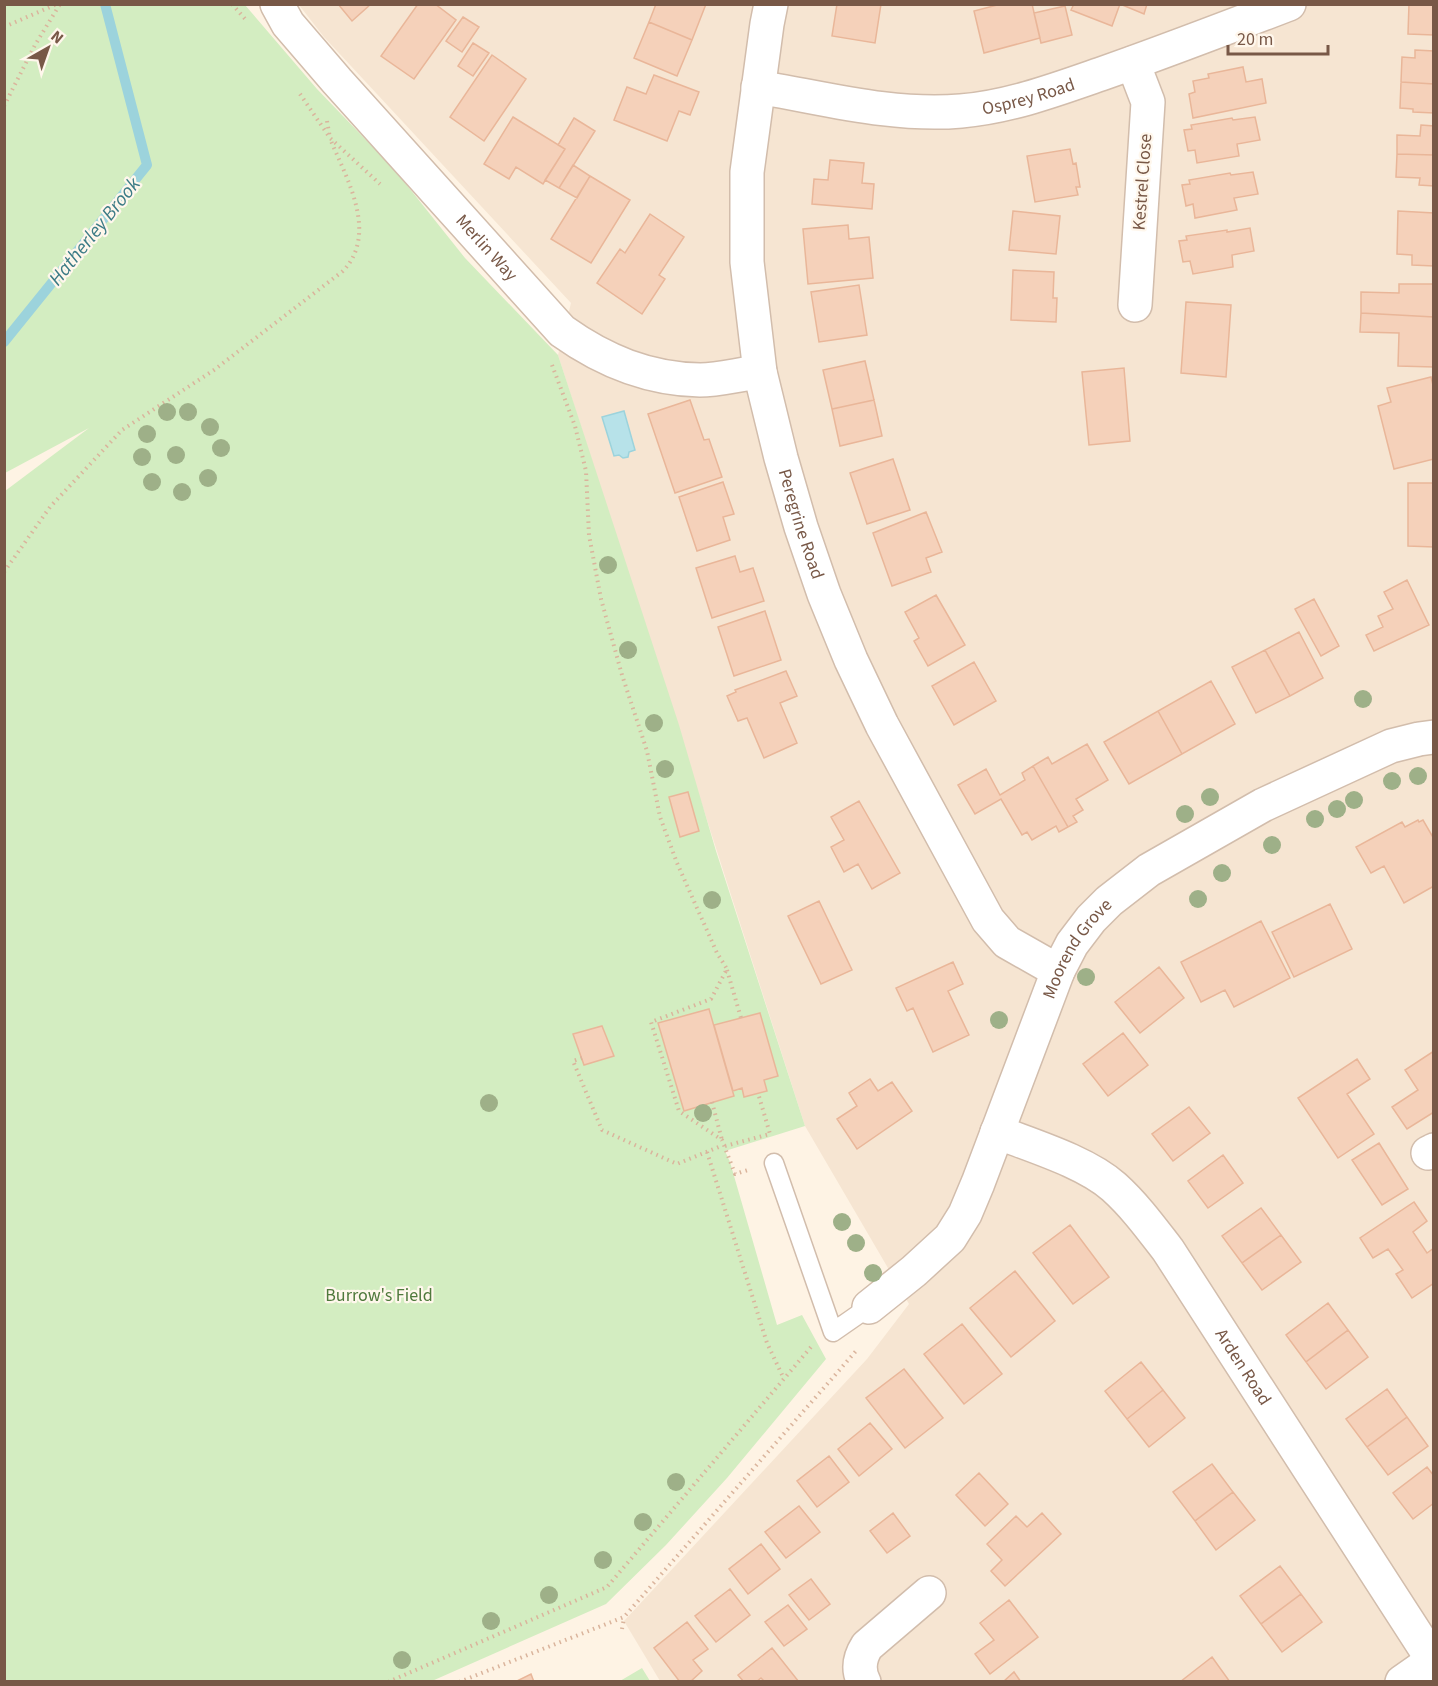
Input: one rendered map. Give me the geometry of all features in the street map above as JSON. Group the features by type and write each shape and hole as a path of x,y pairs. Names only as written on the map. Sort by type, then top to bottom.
{"street":[{"name":"Merlin Way","path":"277,4 288,24 337,81 555,324 584,346 607,359 637,371 669,378 702,380 760,372"},
{"name":"Peregrine Road","path":"771,4 747,172 747,262 760,372 801,527 824,594 851,660 882,725 988,920 1006,942 1058,971"},
{"name":"Osprey Road","path":"758,87 883,109 922,112 960,111 1001,106 1133,63 1289,4"},
{"name":"Kestrel Close","path":"1133,63 1148,102 1135,305"},
{"name":"Moorend Grove","path":"869,1307 950,1238 965,1214 1058,971 1072,944 1109,901 1149,870 1263,805 1391,746 1434,737"},
{"name":"Arden Road","path":"997,1132 1092,1172 1113,1186 1138,1211 1168,1250 1433,1661"},
{"path":"864,1682 860,1666 861,1655 867,1646 929,1593"},
{"path":"1402,1682 1433,1661"}],"lane":[{"path":"774,1163 833,1332 869,1307"}],"path":[{"path":"4,27 59,4"},
{"path":"4,106 34,45 59,4"},
{"path":"4,572 50,507 122,430 214,370 343,271 350,263 357,249 360,235 359,221 350,187 330,138 325,108 337,81"},
{"path":"330,138 387,190"},
{"path":"550,361 575,426 586,471 589,535 600,600 647,751 660,817 695,906 726,969 741,1018"},
{"path":"722,1140 679,1111 651,1022 711,999 726,969"},
{"path":"582,1058 573,1061 602,1130 677,1164 723,1146 770,1134 758,1094"},
{"path":"712,1102 723,1146 735,1174 774,1163"},
{"path":"706,1152 766,1343 784,1379"},
{"path":"388,1682 607,1587 816,1340 833,1332"},
{"path":"459,1682 624,1617 858,1348"},
{"path":"622,1629 624,1617"}],"shaded area":[{"path":"299,5 1433,5 1433,1681 660,1681 624,1621 867,1359 909,1304 805,1126 558,355 571,303 324,37"}],"green space":[{"name":"Burrow's Field","path":"4,5 245,5 317,89 394,169 465,258 558,355 679,725 716,851 805,1126 725,1151 777,1325 802,1315 826,1359 727,1478 666,1545 606,1604 432,1681 5,1681 5,491 89,428 5,473"},
{"path":"642,1668 650,1681 620,1681"}],"water":[{"path":"624,411 635,450 629,452 628,457 623,458 619,455 614,456 602,417"}],"building":[{"path":"338,4 371,4 352,21"},
{"path":"418,4 435,4 456,20 414,79 381,56"},
{"path":"656,4 706,4 692,40 649,22"},
{"path":"837,4 881,4 875,43 832,36"},
{"path":"1001,4 1032,4 1040,38 984,53 974,11"},
{"path":"1074,4 1120,4 1112,26 1071,10"},
{"path":"1120,4 1147,4 1144,14"},
{"path":"1409,4 1434,4 1434,35 1408,34"},
{"path":"1065,6 1072,35 1041,43 1034,13"},
{"path":"463,17 479,27 462,52 446,41"},
{"path":"649,22 692,40 677,76 634,58"},
{"path":"473,43 489,53 473,76 458,66"},
{"path":"1415,50 1434,51 1434,84 1401,82 1402,57 1415,58"},
{"path":"492,55 526,79 484,141 450,117"},
{"path":"1243,67 1246,82 1262,79 1266,103 1193,118 1189,94 1195,92 1193,81 1209,78 1208,74"},
{"path":"654,75 699,92 690,115 679,111 667,141 614,120 627,87 646,94"},
{"path":"1401,82 1434,84 1434,113 1413,112 1413,109 1400,108"},
{"path":"513,117 565,149 543,184 516,167 509,179 484,164"},
{"path":"1255,117 1260,140 1237,144 1239,156 1197,163 1195,150 1188,151 1184,130 1192,129 1191,125 1232,118 1233,120"},
{"path":"574,118 595,131 559,188 545,180 565,149 558,145"},
{"path":"1421,125 1434,126 1434,155 1397,154 1397,135 1420,136"},
{"path":"1070,149 1073,164 1076,163 1080,187 1076,187 1078,195 1035,202 1027,156"},
{"path":"1397,154 1434,155 1434,186 1419,185 1420,178 1396,177"},
{"path":"830,160 864,163 862,183 874,184 872,209 812,204 814,179 828,180"},
{"path":"573,165 590,176 577,198 559,188"},
{"path":"1253,172 1258,194 1234,198 1237,210 1195,218 1193,204 1186,206 1182,185 1190,184 1189,180 1230,173 1231,175"},
{"path":"590,176 630,200 591,263 551,239"},
{"path":"1013,211 1060,216 1056,254 1009,250"},
{"path":"1398,211 1434,213 1434,266 1412,265 1412,255 1397,254"},
{"path":"650,214 684,237 659,275 665,279 642,314 597,283 620,249 625,253"},
{"path":"848,225 849,239 869,237 873,278 808,284 803,229"},
{"path":"1250,228 1254,251 1232,255 1233,267 1193,274 1190,261 1183,262 1179,241 1187,240 1186,236"},
{"path":"1013,270 1054,272 1053,298 1057,298 1056,322 1011,320"},
{"path":"1399,284 1434,284 1434,317 1361,313 1361,292 1399,293"},
{"path":"859,285 867,335 819,342 811,292"},
{"path":"1186,302 1231,305 1226,377 1181,373"},
{"path":"1361,313 1434,317 1434,367 1398,366 1399,333 1360,332"},
{"path":"865,361 874,400 832,409 823,370"},
{"path":"1124,368 1130,441 1089,445 1082,372"},
{"path":"1431,377 1434,389 1434,459 1394,469 1378,406 1391,402 1387,388"},
{"path":"690,400 704,440 709,439 722,477 675,493 648,414"},
{"path":"874,400 882,436 840,446 832,409"},
{"path":"893,459 910,510 867,524 850,473"},
{"path":"723,482 734,514 723,517 730,540 697,551 679,497"},
{"path":"1408,483 1434,483 1434,547 1408,546"},
{"path":"926,512 942,552 926,558 931,572 892,586 873,533"},
{"path":"735,556 740,572 753,568 764,601 712,618 696,568"},
{"path":"1407,580 1429,625 1374,651 1366,635 1383,627 1378,616 1393,609 1384,592"},
{"path":"936,595 965,645 928,666 914,641 919,638 905,612"},
{"path":"1314,599 1339,646 1321,656 1295,609"},
{"path":"765,611 781,660 734,676 718,627"},
{"path":"1299,632 1323,678 1290,696 1265,650"},
{"path":"1265,650 1290,696 1256,713 1232,667"},
{"path":"974,662 996,701 954,725 932,686"},
{"path":"786,671 797,696 780,703 797,743 764,758 747,718 738,721 727,696 736,692 735,690"},
{"path":"1211,681 1235,724 1182,754 1158,711"},
{"path":"1158,711 1182,754 1129,784 1104,742"},
{"path":"1087,744 1108,780 1076,799 1083,810 1073,816 1077,822 1068,827 1033,766 1048,757 1052,764"},
{"path":"1033,766 1068,827 1059,832 1056,826 1032,840 1027,832 1022,835 1001,799 975,814 958,785 986,769 1000,795 1025,780 1022,773"},
{"path":"688,792 699,831 680,837 669,797"},
{"path":"859,801 900,873 872,889 858,864 844,872 831,847 844,840 831,817"},
{"path":"1418,820 1419,822 1423,820 1434,839 1434,886 1404,903 1384,866 1371,873 1356,847 1402,822 1405,827"},
{"path":"819,901 852,970 821,984 788,916"},
{"path":"1330,904 1352,949 1294,977 1272,932"},
{"path":"1261,921 1290,978 1234,1007 1225,990 1201,1002 1181,962"},
{"path":"953,962 963,984 948,991 969,1035 933,1052 913,1008 907,1011 896,988"},
{"path":"1159,967 1184,998 1140,1033 1115,1002"},
{"path":"709,1009 734,1096 684,1111 658,1023"},
{"path":"760,1013 778,1076 764,1080 767,1091 744,1097 742,1088 733,1091 714,1025"},
{"path":"602,1026 614,1056 584,1065 573,1034"},
{"path":"1123,1033 1148,1065 1108,1096 1083,1064"},
{"path":"1434,1051 1434,1112 1407,1129 1392,1107 1418,1090 1405,1070"},
{"path":"1357,1059 1370,1079 1347,1094 1374,1134 1338,1158 1298,1098"},
{"path":"870,1079 878,1091 892,1082 912,1111 857,1149 837,1119 857,1106 849,1093"},
{"path":"1189,1107 1210,1133 1173,1161 1152,1134"},
{"path":"1379,1143 1408,1189 1382,1205 1352,1160"},
{"path":"1223,1155 1243,1183 1208,1208 1188,1181"},
{"path":"1414,1202 1427,1221 1413,1232 1427,1253 1434,1248 1434,1283 1412,1298 1396,1274 1403,1270 1388,1249 1373,1258 1360,1238"},
{"path":"1261,1208 1281,1235 1242,1263 1222,1236"},
{"path":"1070,1225 1109,1277 1073,1304 1033,1253"},
{"path":"1281,1235 1301,1262 1262,1290 1242,1263"},
{"path":"1015,1271 1055,1321 1011,1357 970,1308"},
{"path":"1328,1303 1348,1330 1306,1362 1286,1335"},
{"path":"962,1324 1002,1374 964,1404 924,1354"},
{"path":"1348,1330 1368,1357 1326,1389 1306,1362"},
{"path":"1141,1362 1163,1390 1127,1419 1105,1391"},
{"path":"904,1369 943,1418 905,1448 866,1398"},
{"path":"1387,1389 1407,1417 1367,1447 1346,1419"},
{"path":"1163,1390 1185,1418 1149,1447 1127,1419"},
{"path":"1407,1417 1428,1446 1388,1475 1367,1447"},
{"path":"870,1423 892,1449 859,1476 838,1449"},
{"path":"829,1456 849,1482 817,1507 797,1481"},
{"path":"1212,1464 1233,1492 1195,1521 1173,1492"},
{"path":"1427,1467 1434,1476 1434,1503 1413,1519 1393,1493"},
{"path":"979,1473 1008,1504 985,1526 956,1495"},
{"path":"1233,1492 1255,1520 1216,1550 1195,1521"},
{"path":"799,1506 820,1532 786,1558 765,1532"},
{"path":"893,1513 910,1536 887,1553 870,1531"},
{"path":"1042,1513 1061,1534 1005,1586 991,1571 1002,1560 987,1544 1016,1516 1027,1527"},
{"path":"761,1544 780,1569 748,1594 729,1569"},
{"path":"1280,1566 1301,1594 1261,1624 1240,1596"},
{"path":"811,1579 830,1604 809,1620 789,1595"},
{"path":"730,1589 750,1615 716,1642 695,1616"},
{"path":"1301,1594 1322,1622 1282,1652 1261,1624"},
{"path":"1009,1600 1038,1637 990,1674 975,1654 994,1640 980,1623"},
{"path":"788,1605 807,1629 784,1646 765,1622"},
{"path":"687,1622 708,1649 693,1660 702,1671 690,1682 680,1682 654,1648"},
{"path":"772,1648 799,1682 765,1682 761,1678 756,1682 744,1682 738,1675"},
{"path":"1212,1657 1230,1682 1180,1682"},
{"path":"1014,1672 1021,1682 1003,1682"},
{"path":"531,1674 534,1682 515,1682"}],"waterway":[{"name":"Hatherley Brook","path":"4,342 147,165 105,4"}]}
